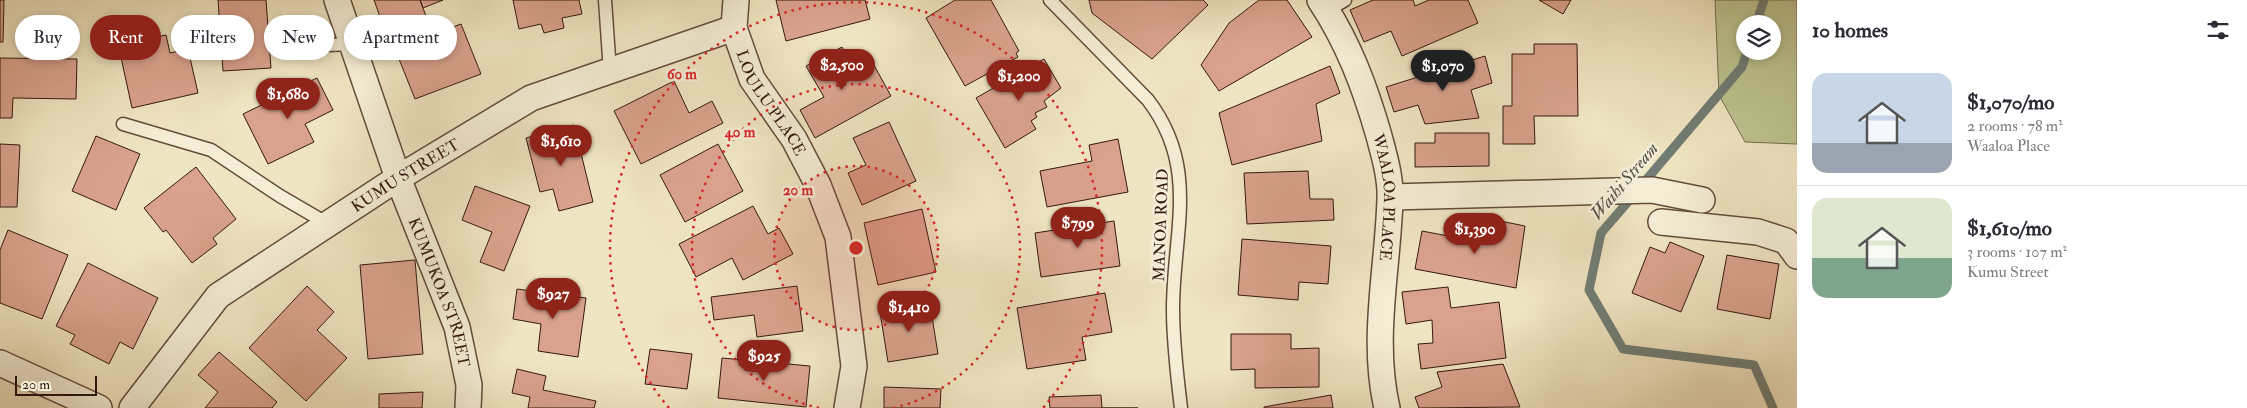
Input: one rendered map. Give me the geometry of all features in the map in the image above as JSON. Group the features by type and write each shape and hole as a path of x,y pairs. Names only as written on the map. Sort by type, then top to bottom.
{"street":[{"name":"KUMUKOA STREET","path":"337,0 344,21"},
{"name":"LOULU PLACE","path":"736,0 734,28 752,79 794,139 818,185 838,237 854,366 847,408"},
{"name":"WAALOA PLACE","path":"1330,4 1338,29 1365,89 1385,158 1390,197 1380,342 1382,390 1386,408"},
{"name":"KUMU STREET","path":"132,408 218,296 398,178 531,98 734,28"},
{"name":"KUMUKOA STREET","path":"357,60 398,178 457,327 470,385 468,408"},
{"path":"1390,197 1652,190 1702,200"},
{"path":"1661,222 1758,232 1786,241 1797,256"},
{"path":"0,364 99,408"}],"lane":[{"path":"605,0 610,72"},
{"name":"MANOA ROAD","path":"1050,0 1148,100 1160,116 1175,150 1180,188 1173,309 1175,364 1182,408"},
{"path":"123,124 211,150 280,196 328,224"}],"green space":[{"path":"1715,0 1797,0 1797,144 1745,142 1719,95"}],"building":[{"path":"0,0 4,0 3,42 0,42"},
{"path":"218,0 266,0 267,15 264,15 264,60 270,60 271,68 223,71 222,60 254,60 254,15 219,15"},
{"path":"374,0 420,0 426,15 379,15"},
{"path":"420,0 443,0 423,8"},
{"path":"513,0 579,0 582,14 562,18 564,28 544,33 541,24 519,29"},
{"path":"776,0 865,0 870,19 786,41"},
{"path":"955,0 991,0 1019,51 1016,53 1018,57 965,86 926,18"},
{"path":"1089,0 1203,0 1208,5 1152,59 1092,13"},
{"path":"1259,0 1287,0 1312,37 1219,91 1201,65 1229,23"},
{"path":"1373,0 1413,0 1415,6 1429,0 1468,0 1478,23 1402,56 1391,31 1364,42 1350,10"},
{"path":"1539,0 1571,0 1563,14"},
{"path":"461,24 481,74 415,99 399,60 457,60 457,26"},
{"path":"166,35 171,60 190,60 198,93 132,108 122,60 161,60 161,36"},
{"path":"1534,44 1577,44 1578,116 1534,116 1535,144 1503,144 1503,106 1512,106 1512,54 1534,54"},
{"path":"842,47 854,67 870,58 891,96 815,138 800,110 824,97 806,66"},
{"path":"1485,56 1492,83 1471,90 1479,118 1425,124 1418,105 1394,112 1386,87"},
{"path":"0,58 15,58 15,60 77,60 76,99 13,98 12,118 0,118"},
{"path":"1044,59 1061,88 1044,101 1047,107 1035,113 1037,117 1031,121 1036,129 1005,148 976,98"},
{"path":"1330,66 1340,93 1316,104 1322,141 1232,165 1219,113"},
{"path":"317,78 333,110 305,124 314,142 268,164 243,114"},
{"path":"674,81 689,113 712,101 723,123 641,164 614,111"},
{"path":"889,122 916,181 862,205 848,173 866,165 853,138"},
{"path":"574,125 593,202 559,211 553,189 540,192 526,138"},
{"path":"1435,133 1489,133 1489,166 1415,167 1415,143 1435,143"},
{"path":"96,136 140,154 116,210 72,191"},
{"path":"1118,139 1128,192 1047,207 1040,171 1092,161 1089,145"},
{"path":"0,144 20,145 17,207 0,207"},
{"path":"718,144 743,191 685,222 660,175"},
{"path":"196,167 236,219 213,238 217,244 192,263 166,230 163,232 144,208"},
{"path":"1308,171 1310,199 1333,199 1334,220 1247,224 1244,173"},
{"path":"475,186 530,206 504,271 480,262 492,232 462,220"},
{"path":"753,206 768,234 779,228 793,254 743,280 732,258 696,277 679,244"},
{"path":"922,209 936,272 878,285 864,223"},
{"path":"1495,220 1525,226 1516,288 1415,269 1422,231 1464,239 1466,230 1483,234 1481,243 1491,244"},
{"path":"1114,221 1120,266 1041,277 1035,233"},
{"path":"8,230 68,255 42,319 0,303 0,250"},
{"path":"1242,239 1331,246 1328,284 1299,282 1298,300 1238,295"},
{"path":"1670,242 1704,256 1681,312 1632,293 1650,247 1665,253"},
{"path":"1727,255 1779,264 1770,319 1717,309"},
{"path":"415,260 423,354 368,359 360,265"},
{"path":"88,263 158,298 133,349 120,342 109,364 70,344 75,335 56,326"},
{"path":"307,286 334,312 317,330 347,358 306,401 249,348"},
{"path":"797,286 803,331 757,337 754,315 714,320 711,297"},
{"path":"1448,287 1451,308 1499,302 1506,358 1421,369 1418,344 1433,343 1432,320 1406,324 1402,292"},
{"path":"517,289 586,298 578,357 538,351 541,324 513,319"},
{"path":"1105,293 1112,332 1082,337 1086,360 1027,369 1017,308"},
{"path":"930,304 938,354 888,362 880,312"},
{"path":"1231,334 1291,334 1291,349 1319,348 1319,387 1255,388 1255,369 1231,370"},
{"path":"650,349 692,354 687,389 645,384"},
{"path":"219,352 277,402 272,408 205,408 218,392 198,375"},
{"path":"722,358 810,366 806,407 718,398"},
{"path":"1503,364 1520,407 1419,408 1415,397 1442,387 1437,372"},
{"path":"517,369 546,376 543,390 596,401 594,408 528,408 530,397 512,393"},
{"path":"884,387 941,389 940,408 884,408"},
{"path":"423,392 422,408 379,408 379,394"},
{"path":"1101,395 1102,408 1050,408 1049,397"},
{"path":"1331,395 1333,408 1264,408 1264,407"}],"waterway":[{"name":"Waihi Stream","path":"1759,15 1764,0"},
{"name":"Waihi Stream","path":"1641,186 1742,67 1744,60"},
{"name":"Waihi Stream","path":"1633,196 1601,233 1589,290 1623,349 1754,365 1773,408"}]}
